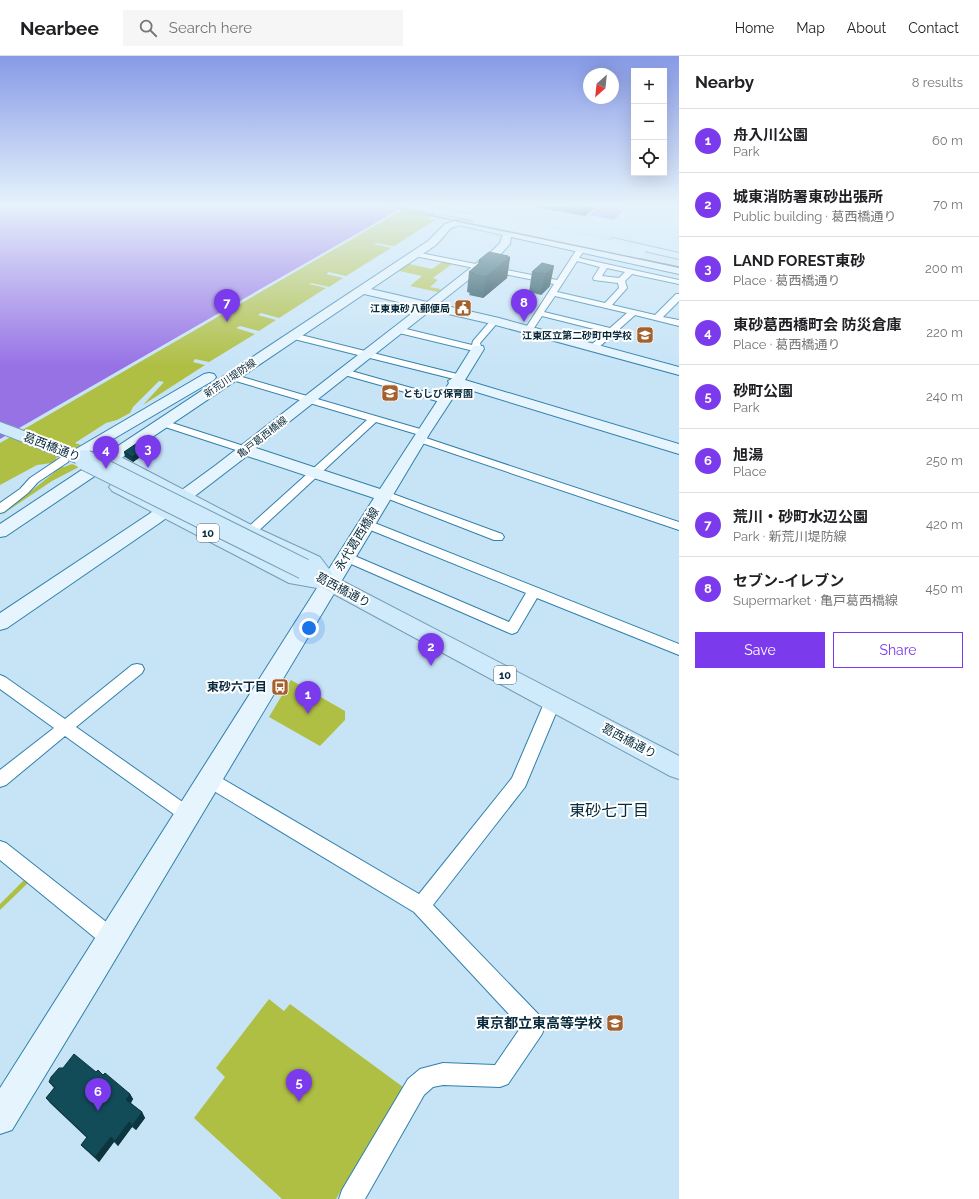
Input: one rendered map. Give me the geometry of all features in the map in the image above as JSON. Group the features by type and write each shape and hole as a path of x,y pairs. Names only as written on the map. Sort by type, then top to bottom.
{"main road":[{"path":"282,329 389,259"},
{"name":"新荒川堤防線","path":"76,460 109,458 407,259"},
{"name":"亀戸葛西橋線","path":"0,623 184,497 246,450 487,259"},
{"path":"610,259 679,271"},
{"path":"363,290 529,329 679,371"},
{"path":"384,495 456,379 478,349"},
{"name":"新荒川堤防線","path":"0,532 76,460 220,370"},
{"path":"456,379 679,449"},
{"name":"葛西橋通り","path":"0,427 76,460 109,470 304,569 679,768"},
{"name":"永代葛西橋線","path":"0,1118 112,939 384,495 246,450"},
{"name":"10","path":"109,458 250,532 313,562 330,583"},
{"name":"10","path":"76,460 164,511 296,578 330,583"}],"street":[{"path":"441,259 559,283"},
{"path":"529,329 575,259"},
{"path":"592,259 605,265 679,282"},
{"path":"605,265 598,278 621,282"},
{"path":"621,282 630,271"},
{"path":"606,306 623,288 621,282"},
{"path":"553,293 679,323"},
{"path":"657,318 679,296"},
{"path":"594,347 633,312"},
{"path":"540,313 612,331"},
{"path":"478,349 476,343 495,321"},
{"path":"398,330 478,349"},
{"path":"293,336 367,354 456,379"},
{"path":"344,372 444,400"},
{"path":"232,377 374,419 679,526"},
{"path":"250,532 374,419"},
{"path":"163,423 246,450"},
{"name":"新荒川堤防線","path":"0,510 24,492 34,480 76,460"},
{"path":"384,495 498,538"},
{"path":"367,524 679,650"},
{"path":"346,557 512,629 534,592"},
{"path":"0,780 137,669"},
{"path":"0,681 188,815"},
{"path":"421,906 519,782 553,701"},
{"path":"210,780 421,906 534,1026 500,1076 443,1074 428,1077 416,1087 351,1199"},
{"path":"0,849 112,939"}],"green space":[{"path":"317,259 373,259 346,276 329,272 326,274 343,278 329,287 311,283 309,284 326,288 279,318 261,313 258,315 276,320 259,331 240,326 236,328 255,334 209,362 195,359 193,362 205,365 143,405 164,382 159,381 133,407 130,413 117,420 106,423 75,443 81,445 56,458 57,459 52,463 37,465 0,485 0,443"},
{"path":"442,262 452,264 433,278 438,280 430,287 441,289 438,292 410,286 422,276 395,270 405,263 432,269"},
{"path":"72,464 79,467 52,481 0,516 61,467"},
{"path":"291,680 345,711 345,720 320,746 269,717"},
{"path":"26,878 30,881 0,910 0,904"},
{"path":"269,999 284,1011 290,1004 403,1087 336,1199 282,1199 194,1118 225,1077 216,1068"}],"shaded area":[{"path":"0,259 312,259 0,439"}],"building":[{"path":"507,259 486,277 469,272 482,261 479,260"},
{"path":"542,263 554,266 545,274 532,272"},
{"path":"149,435 154,442 132,457 124,452"},
{"path":"74,1054 96,1072 98,1070 103,1075 105,1073 130,1094 126,1100 142,1112 133,1125 129,1122 115,1141 111,1137 95,1157 81,1145 87,1137 46,1098 55,1087 49,1082 51,1077 59,1068 63,1068"}],"railway":[{"path":"642,259 679,267"}],"place":[{"name":"江東東砂八郵便局","path":"463,308"},
{"name":"荒川・砂町水辺公園","path":"227,322"},
{"name":"セブン-イレブン","path":"524,322"},
{"name":"江東区立第二砂町中学校","path":"645,335"},
{"name":"ともしび保育園","path":"390,393"},
{"name":"LAND FOREST東砂","path":"148,468"},
{"name":"東砂葛西橋町会 防災倉庫","path":"106,469"},
{"name":"城東消防署東砂出張所","path":"431,666"},
{"name":"東砂六丁目","path":"280,687"},
{"name":"舟入川公園","path":"308,714"},
{"name":"東京都立東高等学校","path":"615,1023"},
{"name":"砂町公園","path":"299,1102"},
{"name":"旭湯","path":"98,1111"}],"district":[{"name":"東砂七丁目","path":"609,810"}]}
